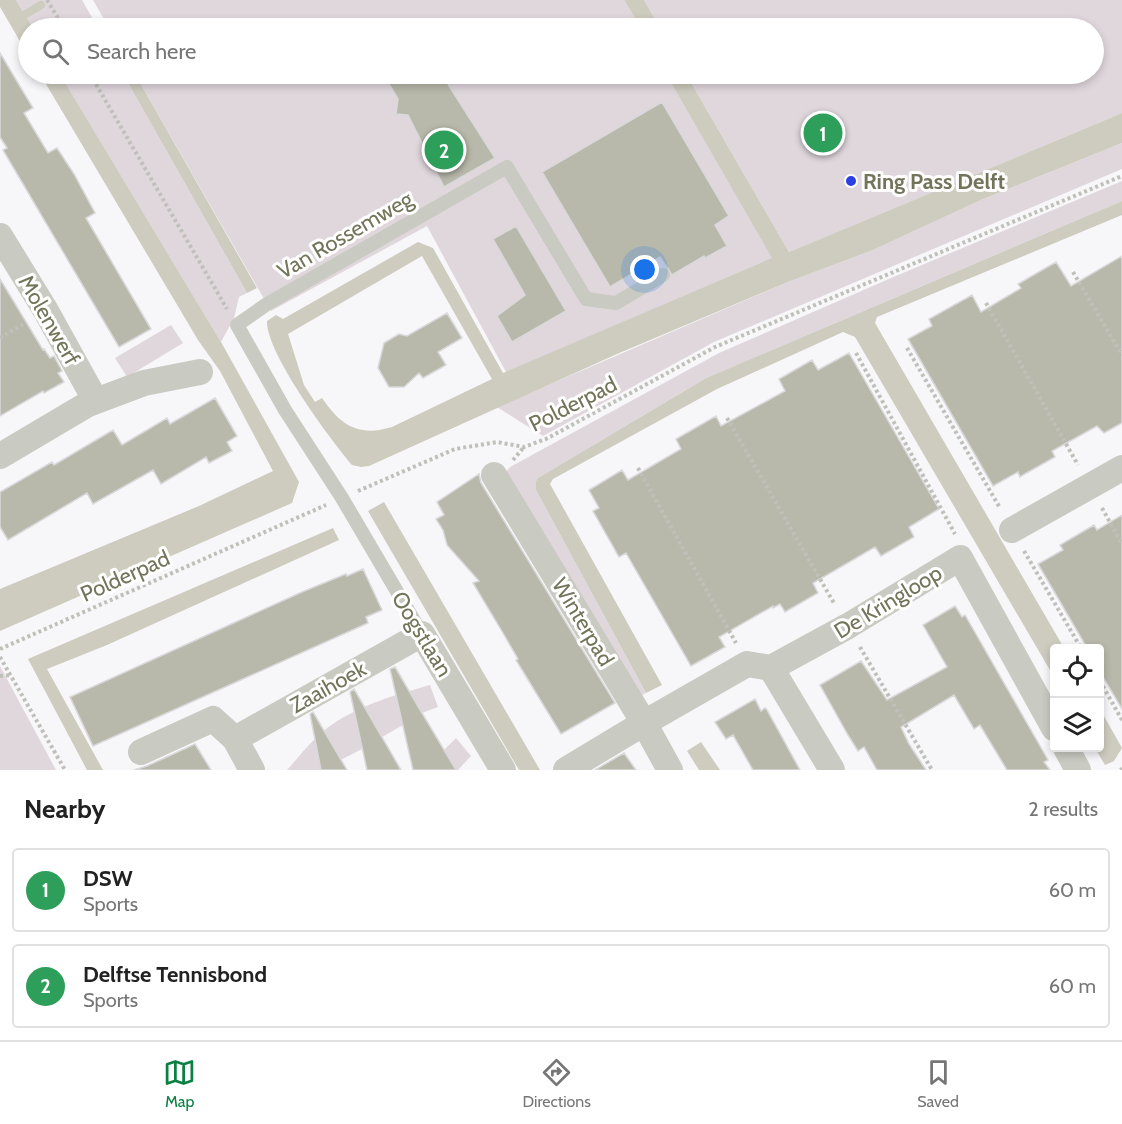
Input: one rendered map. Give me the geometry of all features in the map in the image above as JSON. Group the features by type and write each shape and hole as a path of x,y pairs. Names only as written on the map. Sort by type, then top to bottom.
{"street":[{"name":"Molenwerf","path":"0,236 46,311 93,396 88,404"},
{"path":"0,456 88,404 144,383 200,372"},
{"path":"1012,530 1122,468"},
{"name":"Winterpad","path":"494,475 670,770"},
{"name":"De Kringloop","path":"566,770 644,723 759,666 848,626 960,558 1050,721"},
{"name":"Zaaihoek","path":"235,739 422,634"},
{"name":"Oogstlaan","path":"422,634 503,770"},
{"path":"759,666 832,770"},
{"path":"141,752 213,719 235,739 252,770"},
{"path":"1069,752 1078,770"}],"lane":[{"name":"Van Rossemweg","path":"237,325 267,304 507,167 586,299 616,303 663,275"},
{"path":"237,325 285,410 342,498"},
{"name":"Oogstlaan","path":"342,498 422,634"}],"path":[{"path":"47,0 58,18"},
{"path":"96,84 237,325"},
{"name":"Polderpad","path":"0,649 455,448 498,442 524,447 546,439 715,347 1122,176"},
{"path":"1073,272 1122,355"},
{"path":"986,303 1122,544"},
{"path":"907,348 1079,644"},
{"path":"856,353 954,529 960,558"},
{"path":"727,418 932,770"},
{"path":"638,468 759,666"},
{"path":"0,657 65,770"},
{"path":"0,676 11,675"},
{"path":"1104,688 1122,720"}],"shaded area":[{"path":"0,0 16,0 27,18 18,18 18,38 0,7"},
{"path":"16,0 82,0 92,18 27,18"},
{"path":"93,0 624,0 635,18 103,18"},
{"path":"624,0 644,0 654,18 635,18"},
{"name":"Ring Pass Delft","path":"644,0 1122,0 1122,113 789,252 692,84 1104,84 1104,18 654,18"},
{"path":"46,84 66,84 221,342 299,482 292,503 0,631 0,589 199,506 273,471 220,371 198,340"},
{"path":"66,84 129,84 247,293 239,297 234,318 221,342"},
{"path":"129,84 141,84 257,288 247,293"},
{"path":"141,84 672,84 773,258 506,372 427,226 271,311"},
{"path":"672,84 692,84 789,252 1122,113 1122,143 981,200 873,250 788,282 617,354 369,466 352,465 329,436 288,374 269,335 267,321 276,315 283,319 418,242 433,248 503,373 772,258","holes":["422,256 492,379 392,427 370,431 360,430 336,416 322,398 315,402 304,385 288,334"]},
{"path":"1122,143 1122,169 714,342 543,436 497,407 788,282 873,250 981,200"},
{"path":"1122,181 1122,201 706,378 538,478 536,490 646,693 635,699 506,472 510,467 719,353"},
{"path":"1122,201 1122,215 877,317 875,323 1062,644 1050,644 1050,670 855,337 843,332 717,389 553,479 550,484 662,685 646,693 536,490 536,481 706,378"},
{"path":"171,325 183,343 127,377 115,358"},
{"path":"384,502 540,770 519,770 372,518 368,511"},
{"path":"333,528 339,540 107,645 47,669 103,770 87,770 28,659"},
{"path":"0,666 56,770 0,770"},
{"path":"430,685 438,707 422,713 397,698 403,725 382,737 365,710 355,715 362,749 321,770 287,770 319,735 344,717 386,699"},
{"path":"1104,716 1122,748 1114,761 1105,765 1097,752 1104,752"},
{"path":"456,738 471,756 458,770 452,770 444,750"},
{"path":"701,742 720,770 699,770 687,751"}],"building":[{"path":"0,53 33,108 24,113 48,153 57,148 74,174 95,213 86,218 151,329 119,347 3,150 7,148 0,137"},
{"path":"389,84 448,84 495,158 444,187 408,115 396,114 398,99"},
{"path":"662,102 729,216 715,225 727,246 705,258 704,256 672,275 660,257 610,287 542,172"},
{"path":"516,226 566,311 512,342 497,316 525,295 493,239"},
{"path":"1122,256 1122,423 1104,433 1097,426 1052,451 1055,457 1020,477 1018,472 993,486 908,339 932,326 929,319 972,295 981,312 1021,288 1018,284 1056,262 1071,286"},
{"path":"0,279 43,350 50,358 54,356 62,371 58,373 64,382 44,393 43,391 0,416"},
{"path":"447,313 462,338 438,352 446,365 423,378 419,373 404,387 389,387 378,368 384,343 399,334 407,336"},
{"path":"849,353 939,509 909,527 914,537 881,556 875,547 813,583 818,593 785,612 780,604 773,608 773,606 719,637 725,647 691,666 626,553 619,557 593,511 599,508 589,490 622,470 628,480 681,449 676,439 716,416 721,426 785,391 779,379 812,360 818,370"},
{"path":"215,398 237,436 227,442 232,451 209,463 206,457 161,484 153,470 93,504 87,493 8,540 0,527 0,492 52,462 54,465 113,430 122,445 167,418 170,424"},
{"path":"479,474 481,483 615,703 561,734 473,583 479,581 447,545 443,530 436,519 444,515 437,502"},
{"path":"1122,515 1122,709 1104,679 1104,644 1085,644 1038,564 1063,550 1060,545 1094,525 1097,530"},
{"path":"363,569 382,610 366,617 368,623 93,746 70,697 302,592"},
{"path":"955,606 962,617 965,615 1048,760 1044,762 1050,770 1007,770 980,725 974,729 954,695 901,727 926,770 877,770 864,747 858,751 848,735 820,685 861,661 887,700 947,667 923,625"},
{"path":"395,667 456,770 413,770 390,669"},
{"path":"354,689 401,770 367,770 350,692"},
{"path":"755,699 761,711 765,708 767,710 800,770 753,770 733,735 726,739 715,722"},
{"path":"313,712 347,770 321,770 310,714"},
{"path":"195,744 211,770 134,770 147,766"},
{"path":"624,753 636,770 595,770"}],"waterway":[{"path":"19,18 41,5"}],"place":[{"name":"DSW","path":"823,133"},
{"name":"Delftse Tennisbond","path":"444,150"},
{"name":"Ring Pass Delft","path":"851,181"}]}
